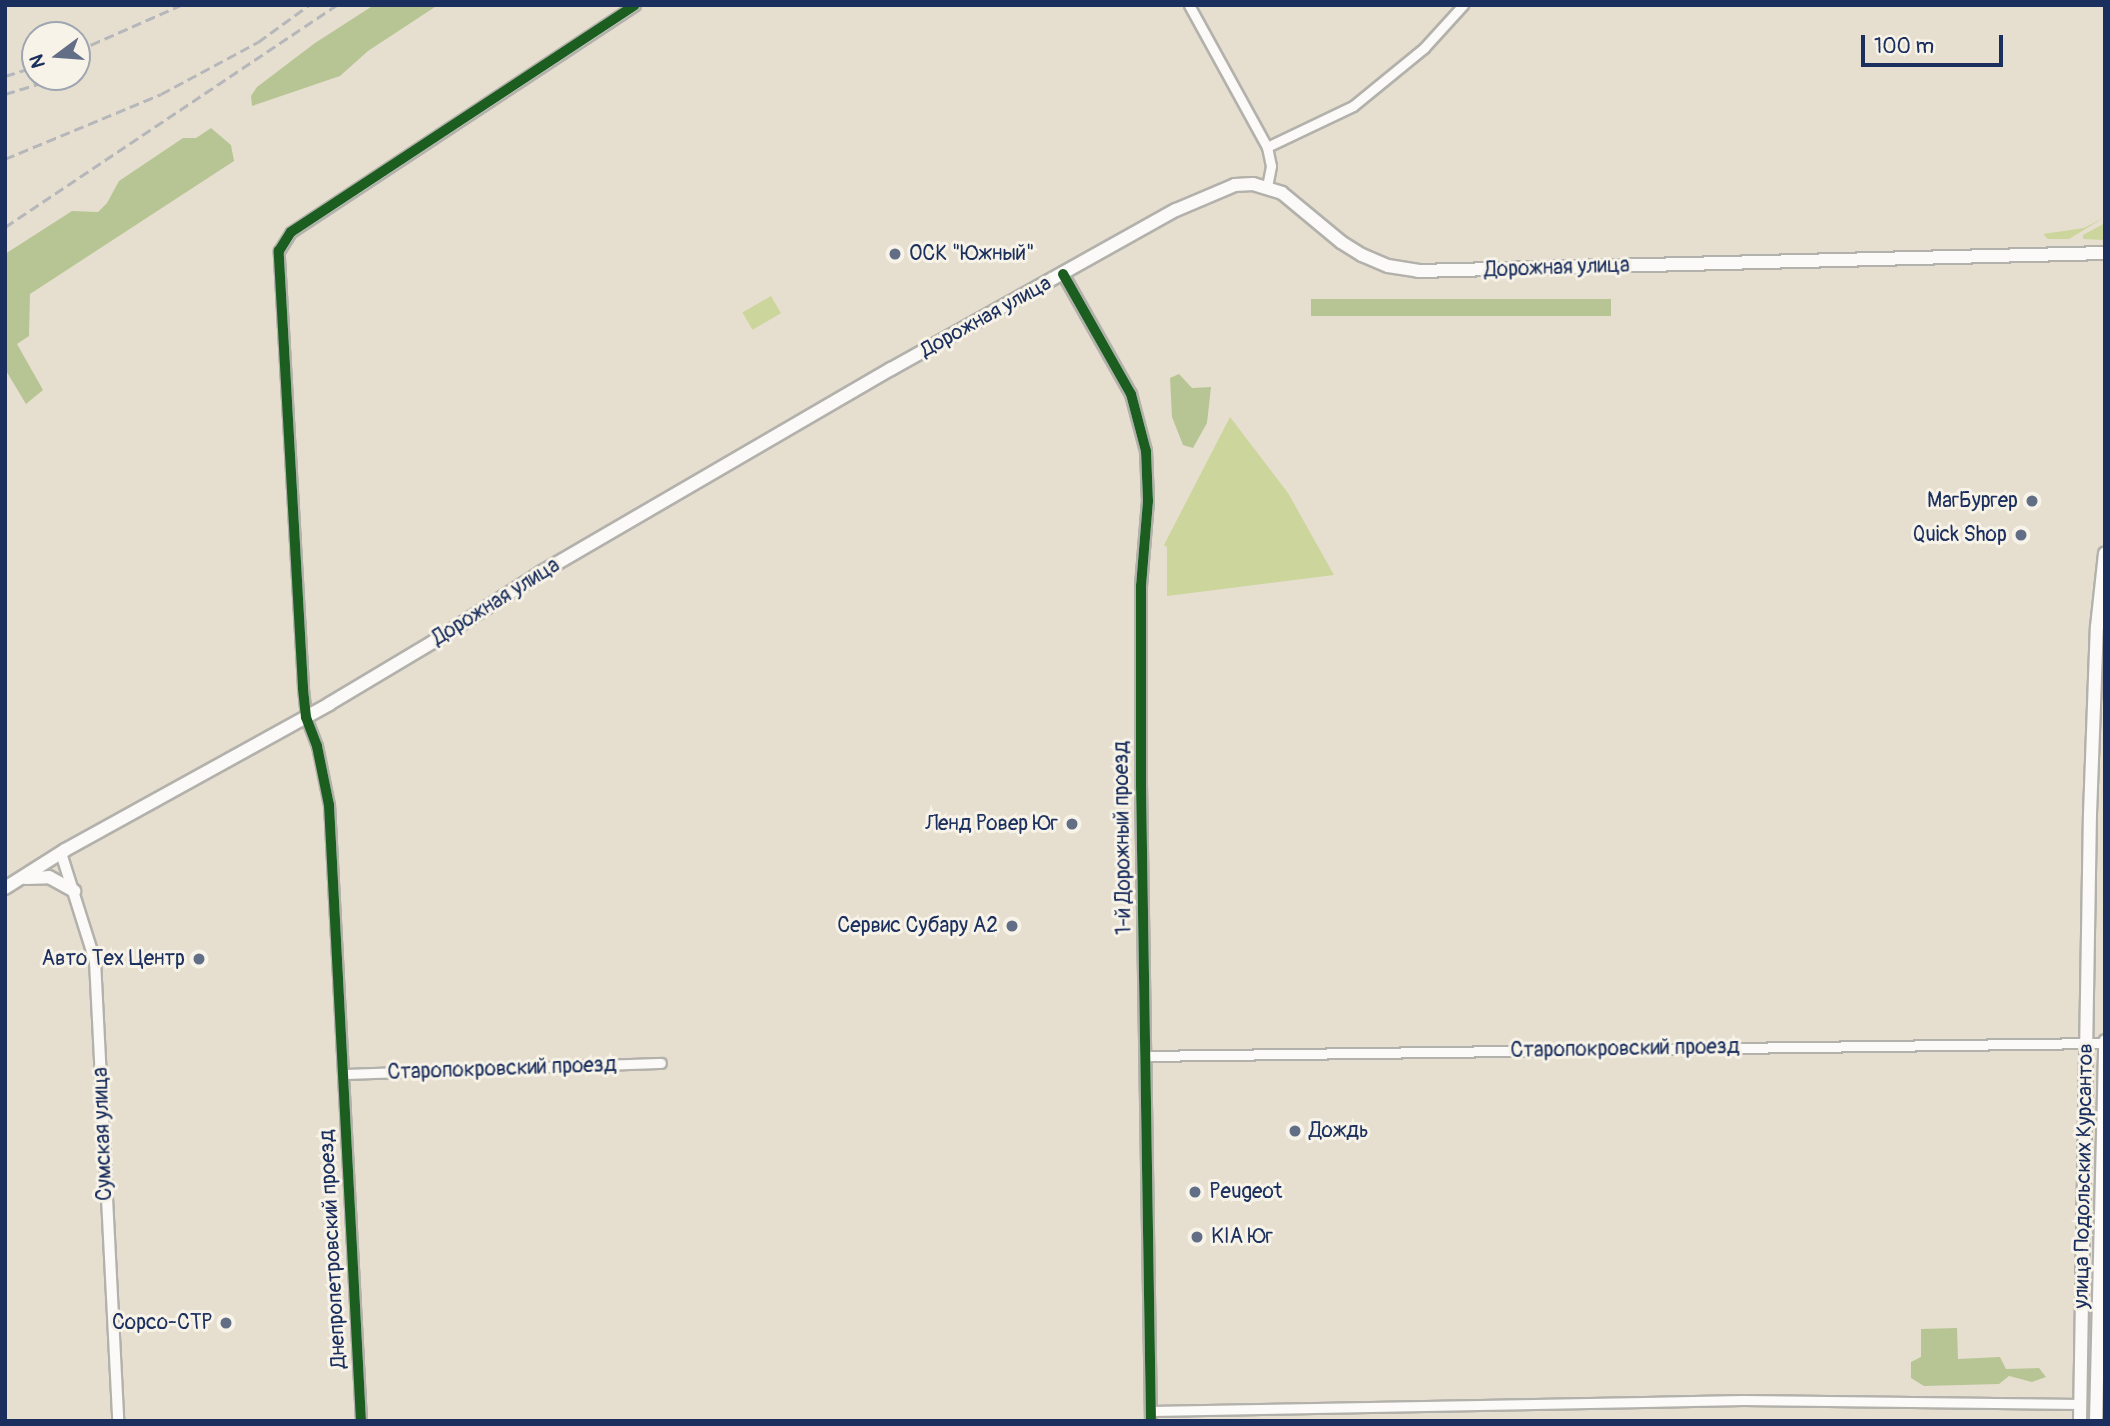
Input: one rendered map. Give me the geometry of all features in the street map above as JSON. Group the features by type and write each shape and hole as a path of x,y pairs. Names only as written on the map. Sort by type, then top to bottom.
{"main road":[{"name":"Дорожная улица","path":"5,888 61,853 306,717 433,642 542,572 891,369 1176,210 1213,192 1235,185 1267,187 1296,202 1341,242 1362,255 1388,266 1418,271 2105,253"},
{"name":"улица Подольских Курсантов","path":"2080,1421 2090,814 2098,627 2105,553"},
{"path":"19,880 49,877 74,891"},
{"name":"улица Подольских Курсантов","path":"2096,1421 2105,1042"}],"street":[{"name":"Днепропетровский проезд","path":"361,1421 329,805 317,746 306,717 279,251 291,232 635,5"},
{"path":"1189,5 1267,147 1271,166 1267,187"},
{"path":"1267,147 1353,106 1424,48 1463,5"},
{"name":"1-й Дорожный проезд","path":"1063,274 1131,394 1146,451 1148,501 1141,626 1144,1056 1151,1416"},
{"name":"Сумская улица","path":"61,853 87,928 96,973 118,1421"},
{"name":"Старопокровский проезд","path":"1144,1056 2105,1042"},
{"name":"Старопокровский проезд","path":"343,1074 661,1063"},
{"path":"2081,1326 2084,1333 2090,1335 2096,1333 2099,1327"},
{"path":"2080,1373 2083,1367 2089,1365 2095,1368 2098,1374"},
{"path":"1151,1416 1743,1400 2080,1404"}],"green space":[{"path":"374,5 438,5 368,51 340,76 252,106 251,96 257,87 315,43"},
{"path":"211,128 231,145 234,161 30,294 29,336 17,344 43,390 26,404 5,369 5,254 72,211 98,212 107,203 119,181 183,138 196,138"},
{"path":"2105,217 2069,239 2048,239 2043,234 2084,228"},
{"path":"2105,223 2105,240 2083,239 2083,235"},
{"path":"771,296 781,313 752,330 742,312"},
{"path":"1311,299 1611,299 1611,316 1311,316"},
{"path":"1179,374 1192,388 1211,387 1207,423 1193,448 1183,445 1172,417 1170,378"},
{"path":"1230,417 1288,493 1334,575 1167,596 1167,547 1164,545"},
{"path":"1957,1328 1958,1359 2000,1357 2006,1369 2039,1368 2046,1377 2032,1382 2009,1376 1999,1384 1924,1386 1911,1378 1911,1362 1921,1357 1921,1329"}],"railway":[{"path":"91,45 181,5"},
{"path":"5,159 161,94 258,42 309,5"},
{"path":"5,227 337,5"},
{"path":"5,76 21,71"},
{"path":"5,94 21,89"}],"cycle path":[{"path":"361,1421 329,805 317,746 306,717 303,687 279,251 291,232 635,5"},
{"path":"1063,274 1131,394 1146,451 1148,501 1141,586 1141,785 1151,1421"}],"place":[{"name":"ОСК \"Южный\"","path":"895,254"},
{"name":"МагБургер","path":"2032,501"},
{"name":"Quick Shop","path":"2021,535"},
{"name":"Ленд Ровер Юг","path":"1072,824"},
{"name":"Сервис Субару А2","path":"1012,926"},
{"name":"Авто Тех Центр","path":"199,959"},
{"name":"Дождь","path":"1295,1131"},
{"name":"Peugeot","path":"1195,1192"},
{"name":"KIA Юг","path":"1197,1237"},
{"name":"Сорсо-СТР","path":"226,1323"}]}
